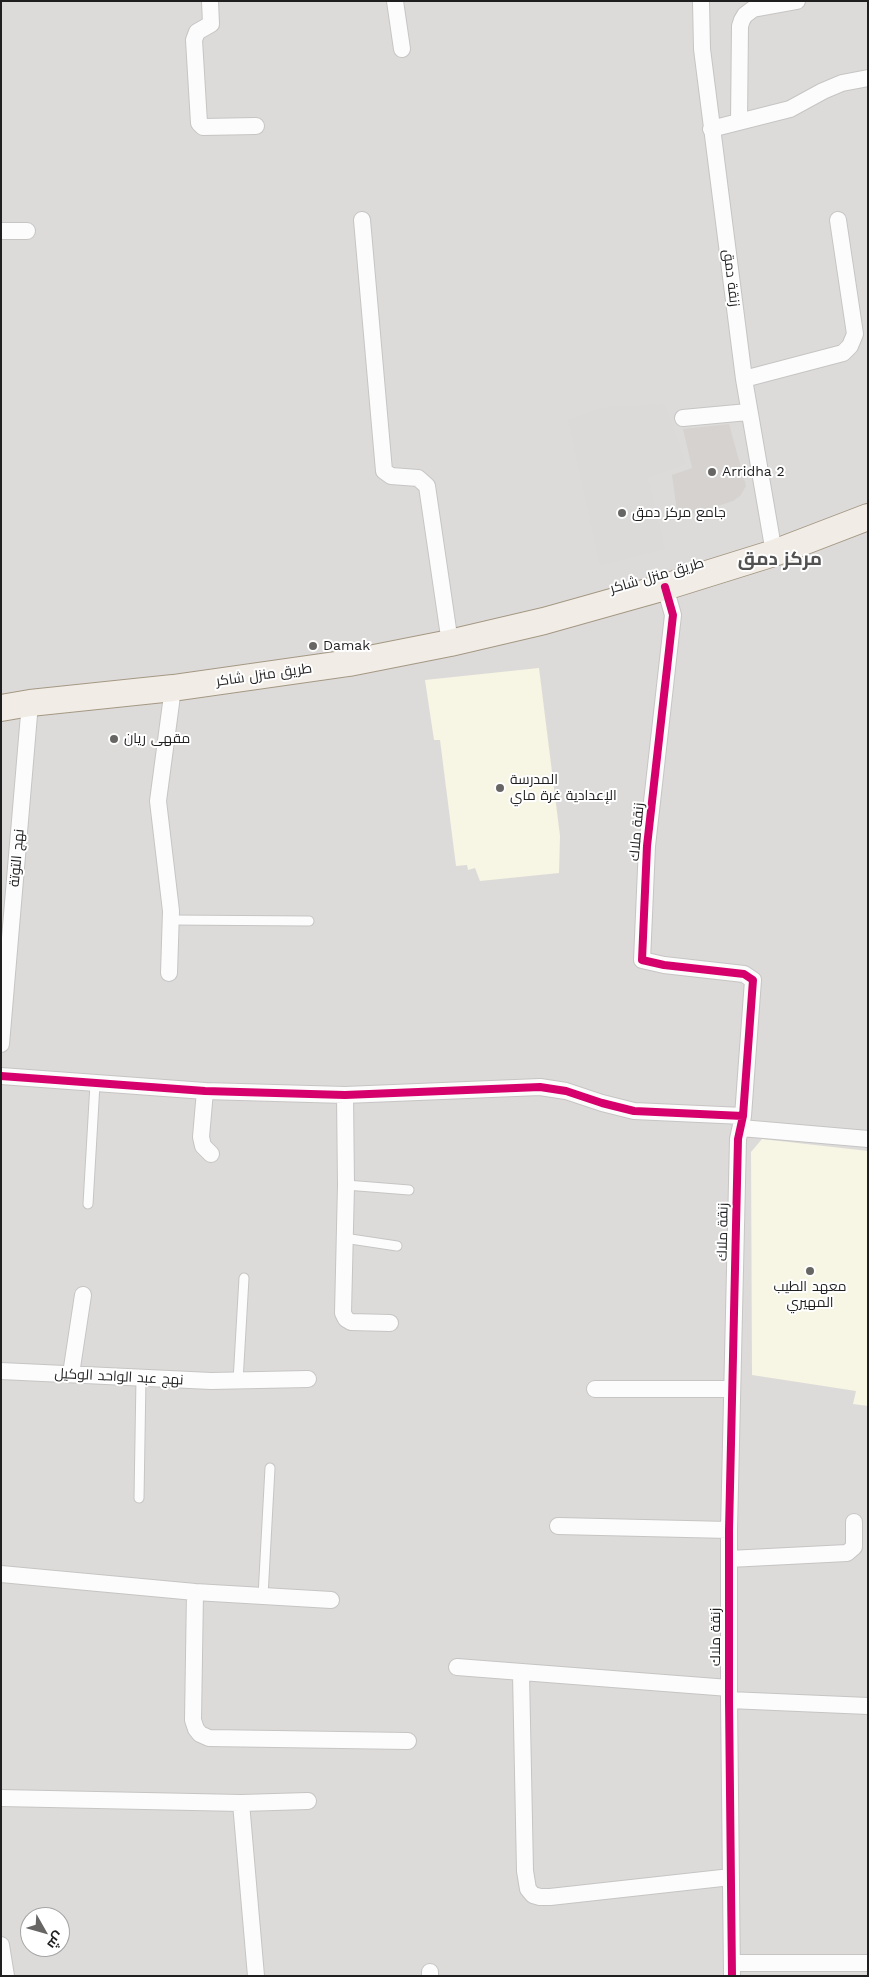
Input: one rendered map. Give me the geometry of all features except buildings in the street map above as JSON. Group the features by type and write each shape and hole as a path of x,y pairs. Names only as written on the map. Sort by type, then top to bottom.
{"main road":[{"name":"طريق منزل شاكر","path":"1,708 30,703 173,688 349,663 450,643 544,621 665,587 774,553 868,517"}],"street":[{"path":"210,1 211,24 197,32 194,40 199,123 203,127 256,126"},
{"path":"395,1 402,49"},
{"name":"زنقة دمق","path":"701,1 702,49 711,129 748,412 774,553"},
{"path":"740,122 740,26 742,20 753,9 797,1"},
{"path":"711,129 790,109 823,91 868,78"},
{"path":"362,220 384,471 390,476 418,478 427,486 450,643"},
{"path":"744,379 843,353 850,346 855,334 838,220"},
{"path":"1,231 27,231"},
{"path":"683,418 748,412"},
{"name":"زنقة ملاك","path":"665,587 674,615 647,846 642,960 744,974 753,980 742,1122 738,1139 729,1530 732,1969"},
{"path":"169,973 171,920 158,801 173,688"},
{"name":"نهج التوتة","path":"1,1044 30,703"},
{"path":"1,1076 205,1092 345,1095 540,1087 566,1091 634,1111 742,1122 868,1139"},
{"path":"205,1092 201,1137 204,1146 211,1154"},
{"path":"345,1095 344,1316 351,1322 390,1323"},
{"path":"72,1374 83,1295"},
{"name":"نهج عبد الواحد الوكيل","path":"1,1371 211,1382 308,1379"},
{"path":"595,1389 732,1389"},
{"path":"729,1559 847,1553 854,1547 854,1522"},
{"path":"558,1526 729,1530"},
{"path":"1,1574 195,1592 331,1600"},
{"path":"195,1592 193,1720 200,1734 208,1738 408,1741"},
{"path":"457,1666 729,1694 868,1706"},
{"path":"521,1673 525,1871 528,1889 533,1895 550,1897 731,1877"},
{"path":"1,1798 240,1803 308,1801"},
{"path":"240,1803 256,1976"},
{"path":"2,1953 6,1976"},
{"path":"732,1969 868,1963"}],"lane":[{"path":"171,920 309,921"},
{"path":"88,1204 95,1084"},
{"path":"346,1185 409,1190"},
{"path":"344,1238 397,1246"},
{"path":"238,1381 244,1278"},
{"path":"138,1498 141,1378"},
{"path":"263,1596 270,1468"}],"shaded area":[{"path":"1,1 868,1 868,1976 1,1976"},
{"name":"جامع مركز دمق","path":"665,404 686,464 648,478 665,549 600,566 568,420 604,407"},
{"name":"المدرسة الإعدادية غرة ماي","path":"539,668 560,836 559,873 480,881 475,868 468,870 467,865 456,866 440,740 434,740 425,680"},
{"name":"معهد الطيب المهيري","path":"762,1139 868,1151 868,1406 853,1404 856,1391 752,1375 751,1152"}],"cycle path":[{"path":"665,587 673,615 647,846 642,960 664,965 744,974 753,980 743,1116 738,1139 729,1530 732,1976"},
{"path":"1,1076 205,1091 345,1095 540,1087 566,1091 634,1111 743,1116"}],"place":[{"name":"Arridha 2","path":"712,472"},
{"name":"جامع مركز دمق","path":"622,513"},
{"name":"Damak","path":"313,646"},
{"name":"مقهى ريان","path":"114,739"},
{"name":"المدرسة الإعدادية غرة ماي","path":"500,788"},
{"name":"معهد الطيب المهيري","path":"810,1271"}],"district":[{"name":"مركز دمق","path":"780,559"}]}
